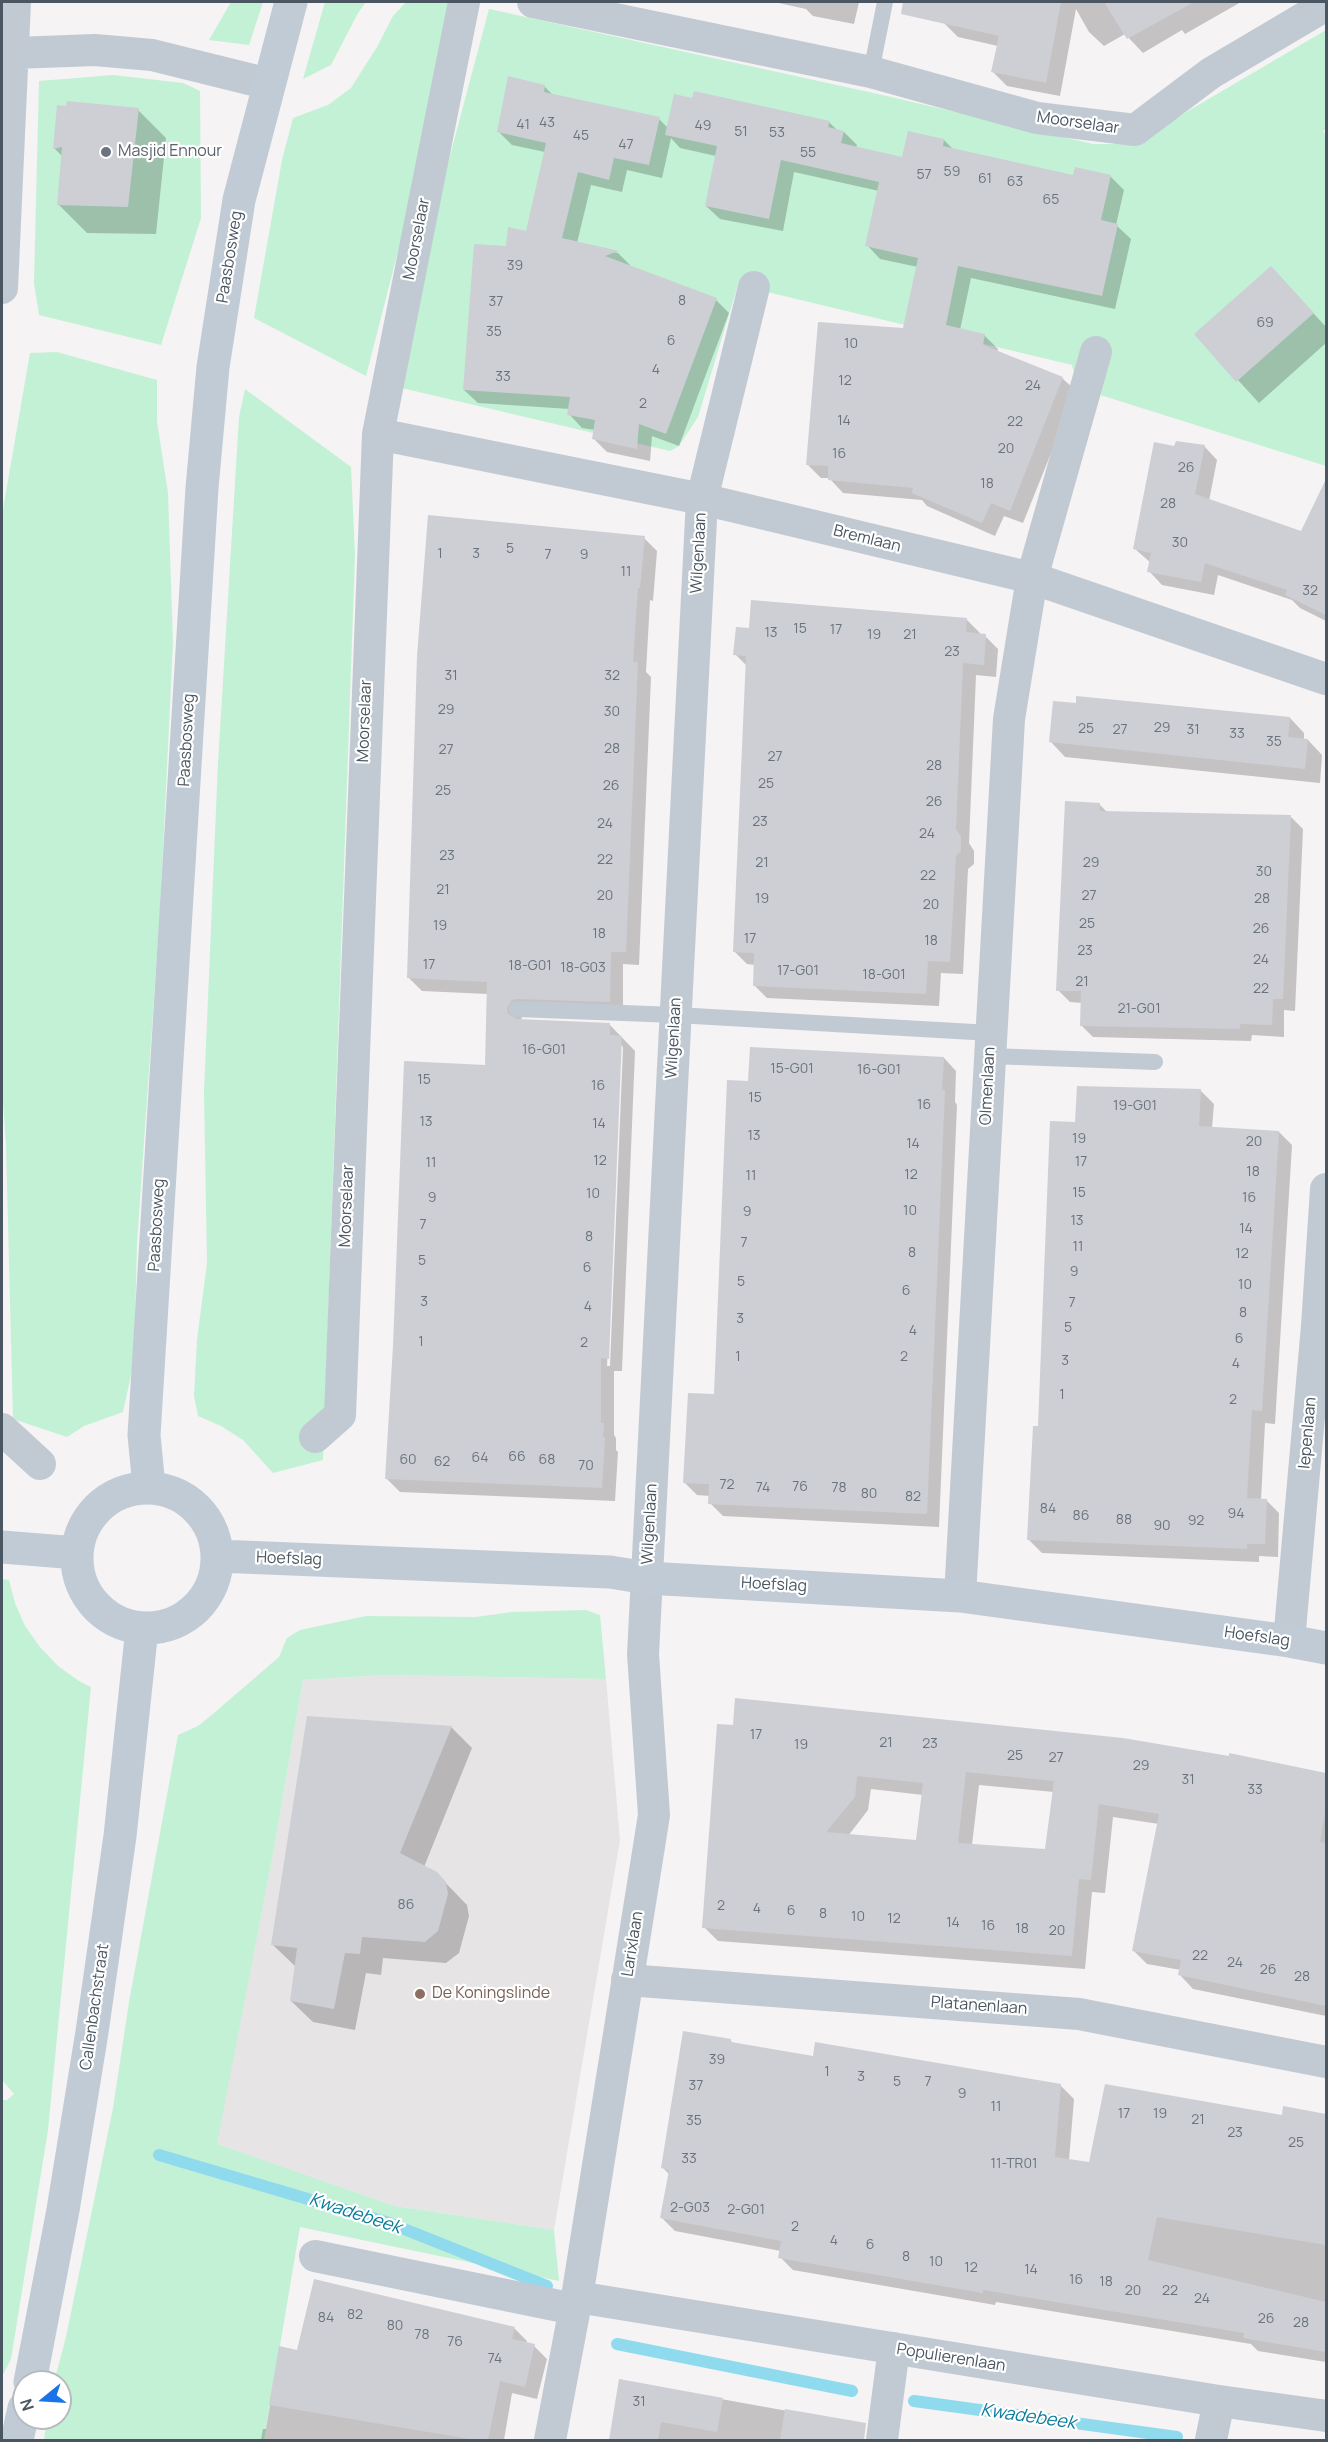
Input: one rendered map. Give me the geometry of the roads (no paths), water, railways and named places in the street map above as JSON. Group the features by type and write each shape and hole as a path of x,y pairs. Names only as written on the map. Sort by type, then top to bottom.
{"street":[{"path":"2,283 15,2"},
{"name":"Paasbosweg","path":"149,1487 144,1435 202,488 213,367 239,200 291,2"},
{"name":"Moorselaar","path":"315,1437 339,1415 378,434 464,2"},
{"name":"Moorselaar","path":"533,2 871,72 1037,118 1135,130 1211,74 1326,5"},
{"path":"14,52 95,50 152,55 269,84"},
{"path":"702,499 754,287"},
{"path":"1032,578 1096,352"},
{"name":"Bremlaan","path":"378,434 702,499 1032,578 1326,679"},
{"name":"Wilgenlaan","path":"647,1578 702,499"},
{"name":"Olmenlaan","path":"960,1596 1009,719 1032,578"},
{"name":"Iepenlaan","path":"1289,1641 1322,1326 1326,1189"},
{"path":"2,1430 40,1464"},
{"path":"149,1487 174,1493 197,1508 212,1530 218,1556 214,1579 204,1600 187,1617 165,1626 142,1628 121,1623 102,1612 87,1595 79,1575 77,1553 84,1527 100,1506 123,1492 149,1487"},
{"path":"2,1546 77,1553"},
{"name":"Hoefslag","path":"218,1556 610,1572 647,1578 960,1596 1326,1648"},
{"name":"Larixlaan","path":"550,2440 575,2303 654,1815 643,1654 647,1578"},
{"name":"Callenbachstraat","path":"32,2370 63,2210 92,2032 120,1836 142,1628"},
{"name":"Platanenlaan","path":"627,1980 1079,2014 1326,2062"},
{"path":"315,2256 575,2303"},
{"name":"Populierenlaan","path":"575,2303 894,2348 1219,2401 1326,2416"},
{"path":"882,2440 894,2348"},
{"path":"1211,2440 1219,2401"}],"lane":[{"path":"871,72 885,2"},
{"path":"517,1009 676,1015 991,1044 1155,1062"}],"waterway":[{"name":"Kwadebeek","path":"159,2155 389,2223 547,2286"},
{"name":"Kwadebeek","path":"617,2344 852,2391"},
{"name":"Kwadebeek","path":"914,2401 1177,2437"}],"place":[{"name":"Masjid Ennour","path":"106,152"},
{"name":"De Koningslinde","path":"420,1994"}]}
